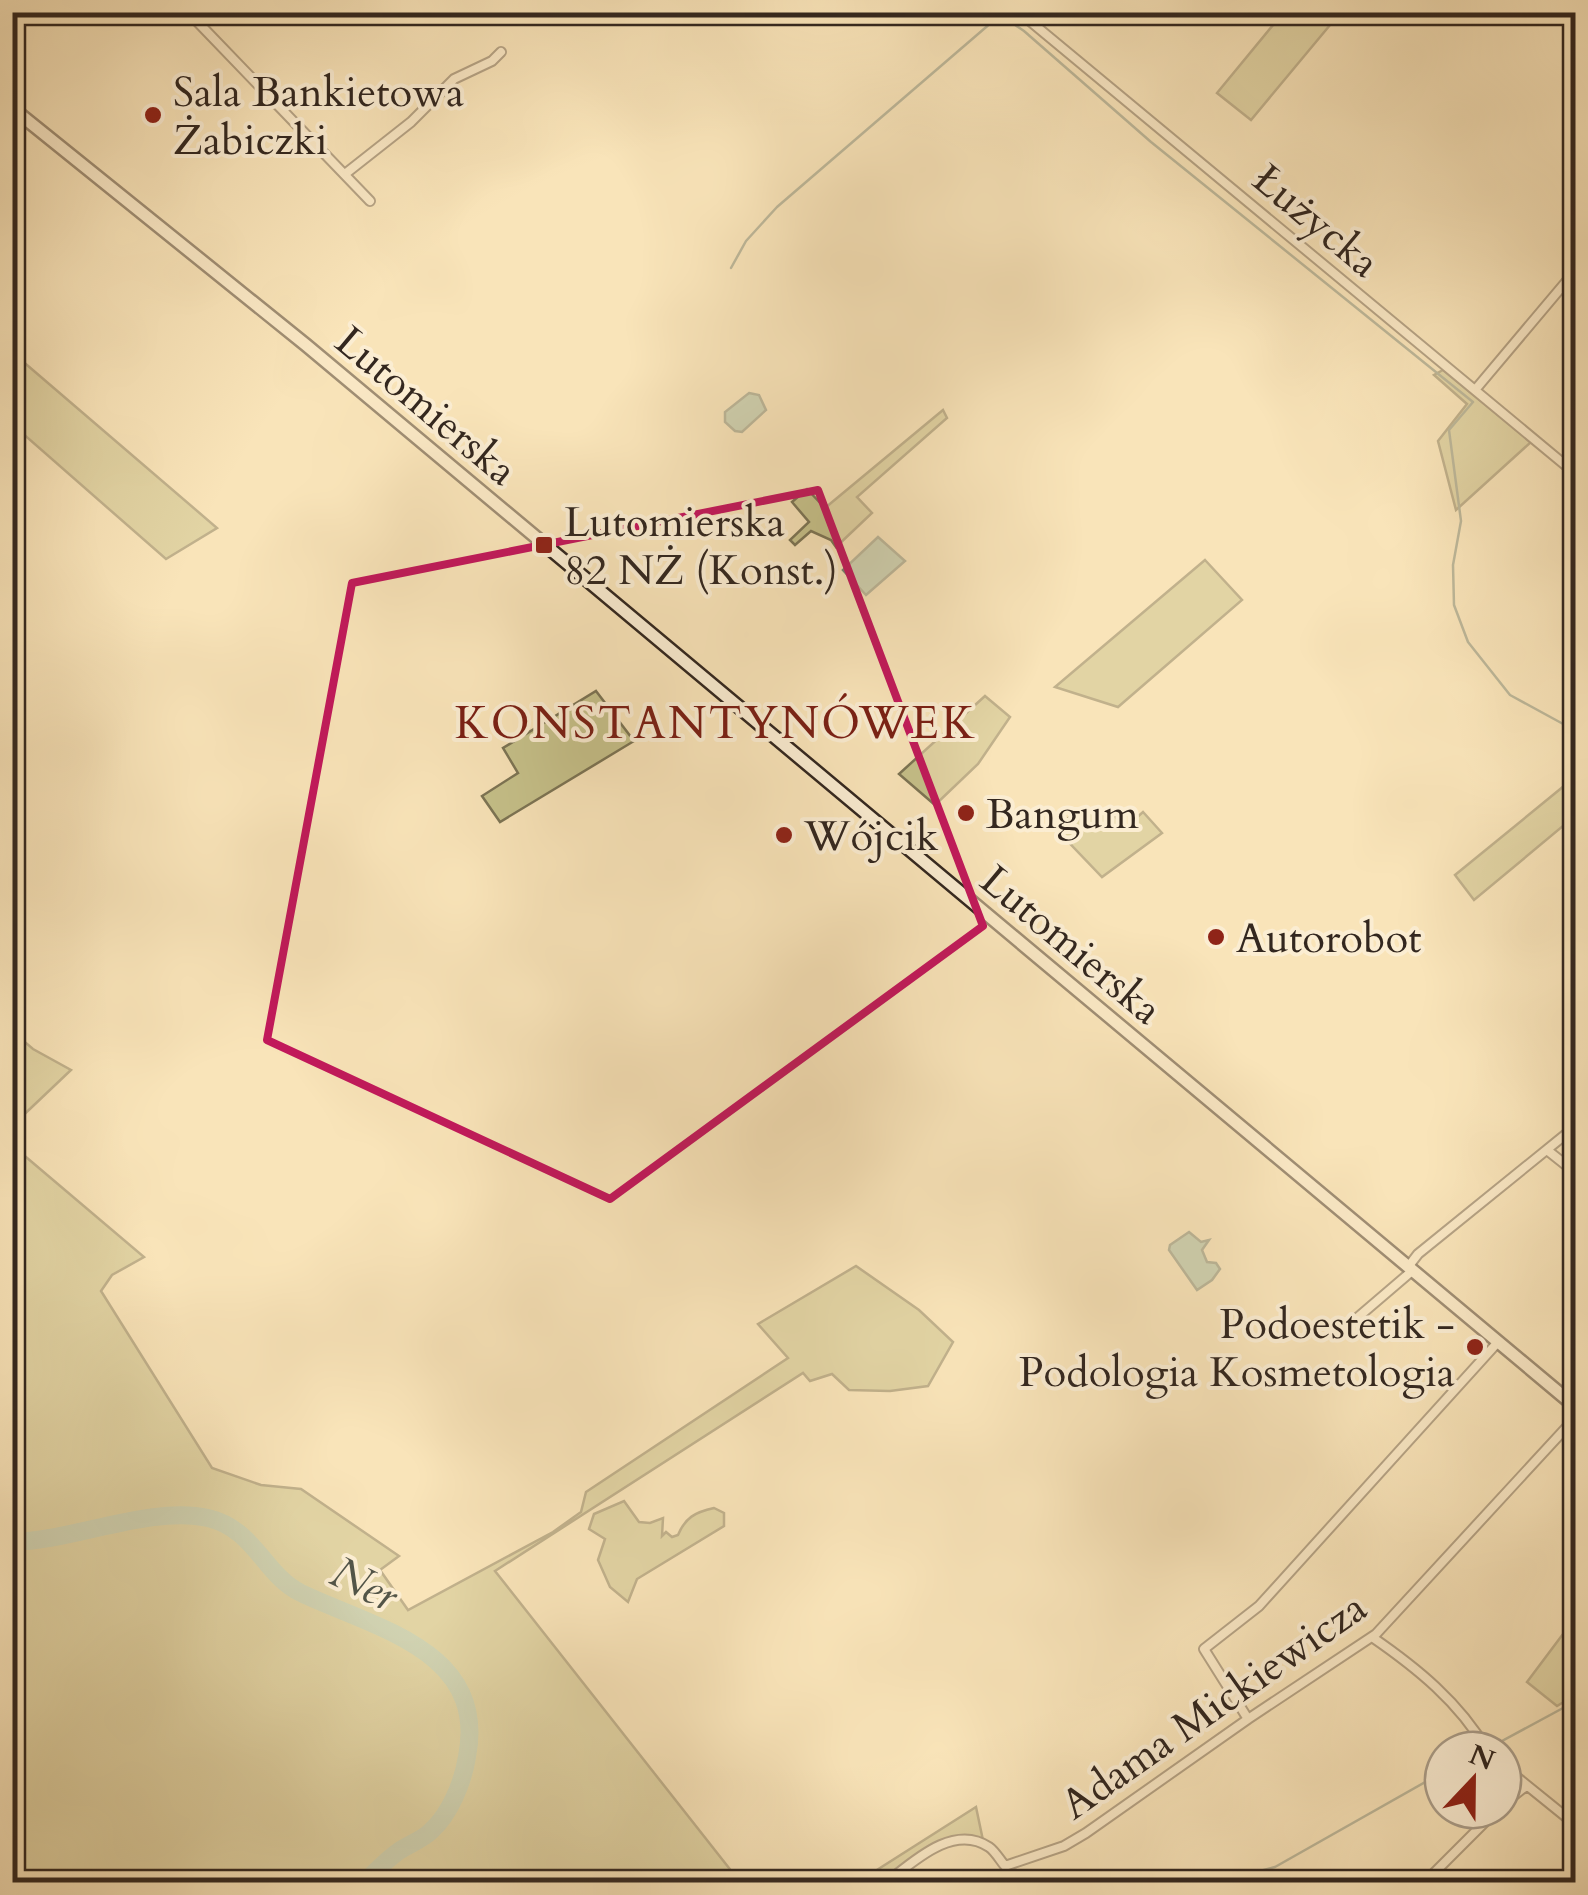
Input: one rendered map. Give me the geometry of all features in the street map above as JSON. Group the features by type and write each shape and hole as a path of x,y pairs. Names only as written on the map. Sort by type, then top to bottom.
{"main road":[{"path":"12,22 25,12"},
{"name":"Lutomierska","path":"14,110 306,346 1576,1407"}],"street":[{"path":"188,12 370,201"},
{"name":"Łużycka","path":"1019,12 1576,474"},
{"path":"345,174 412,122 454,78 492,61 501,52"},
{"path":"1475,390 1576,270"},
{"path":"1358,1318 1410,1269 1418,1254 1576,1126"},
{"path":"1546,1150 1576,1174"},
{"path":"1248,1718 1204,1648 1259,1606 1498,1342"},
{"name":"Adama Mickiewicza","path":"887,1882 931,1847 966,1841 991,1848 1005,1866 1064,1846 1372,1637 1576,1417"},
{"path":"1372,1637 1443,1692 1477,1730"},
{"path":"1523,1783 1576,1825"},
{"path":"1425,1882 1477,1830"}],"highlighted area":[{"path":"818,490 983,926 610,1199 267,1040 352,583"}],"shaded area":[{"path":"1283,13 1340,13 1251,120 1217,93"},
{"path":"13,353 217,528 166,559 13,425"},
{"path":"1443,370 1531,442 1456,510 1438,441 1467,404 1434,375"},
{"path":"749,393 759,395 766,410 742,432 735,431 725,422 725,412"},
{"path":"943,410 947,418 857,497 872,513 836,547 831,540 811,531 795,545 790,540 809,522 792,502 807,489 825,508"},
{"path":"878,537 905,561 866,595 843,570"},
{"path":"1205,560 1242,600 1118,707 1055,687"},
{"path":"596,691 634,741 500,822 482,796 518,773 503,748"},
{"path":"985,696 1010,717 978,764 935,805 899,774"},
{"path":"1575,777 1575,816 1474,900 1455,875"},
{"path":"1076,811 1109,811 1126,827 1143,812 1162,833 1102,877 1056,829"},
{"path":"13,1032 33,1049 71,1070 13,1125"},
{"path":"13,1146 144,1257 112,1275 101,1291 212,1468 261,1485 301,1489 399,1556 380,1570 408,1610 553,1532 581,1512 586,1492 788,1358 758,1324 856,1266 919,1310 953,1342 928,1386 890,1391 849,1390 832,1374 810,1381 803,1373 495,1571 740,1882 13,1882"},
{"path":"1189,1232 1201,1242 1209,1240 1202,1250 1207,1262 1216,1263 1220,1269 1197,1290 1169,1250 1170,1245"},
{"path":"624,1501 639,1522 663,1518 662,1536 666,1532 672,1537 678,1535 692,1517 714,1508 724,1513 724,1526 637,1579 628,1602 610,1587 598,1560 605,1539 589,1529 594,1514"},
{"path":"1575,1618 1575,1695 1557,1706 1527,1682"},
{"path":"976,1807 984,1845 941,1845 890,1880 858,1882"}],"waterway":[{"path":"731,268 746,241 777,207 992,22 1005,18 1151,142 1473,402 1449,430 1461,521 1453,565 1454,605 1468,642 1510,695 1576,731"},
{"name":"Ner","path":"12,1542 162,1516 208,1518 237,1532 288,1585 391,1632 443,1667 460,1691 469,1721 467,1757 459,1787 450,1807 431,1831 394,1854 365,1882"},
{"path":"1522,1730 1576,1701"},
{"path":"1218,1882 1275,1867 1423,1783"}],"place":[{"name":"Sala Bankietowa Żabiczki","path":"153,115"},
{"name":"Lutomierska 82 NŻ (Konst.)","path":"544,545"},
{"name":"Bangum","path":"966,813"},
{"name":"Wójcik","path":"784,835"},
{"name":"Autorobot","path":"1216,937"},
{"name":"Podoestetik - Podologia Kosmetologia","path":"1475,1347"}],"district":[{"name":"KONSTANTYNÓWEK","path":"716,722"}]}
